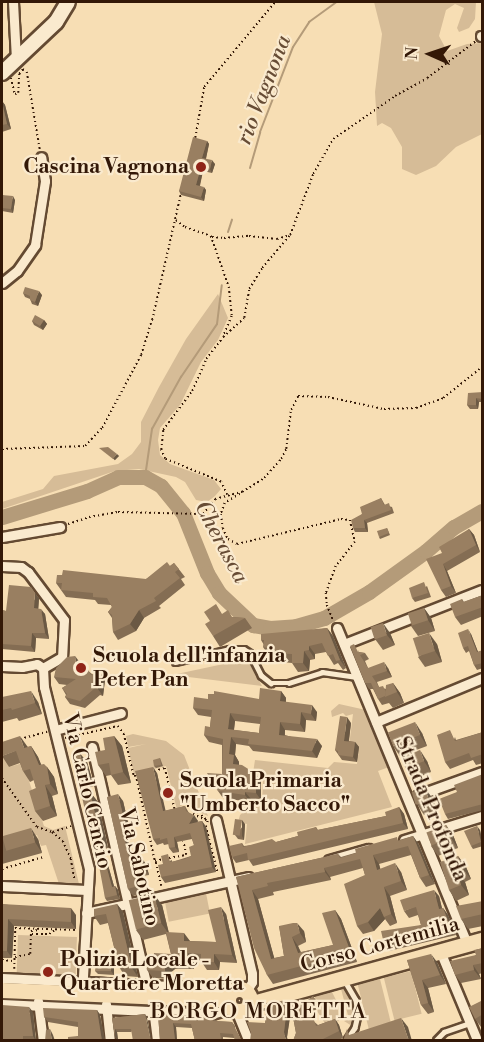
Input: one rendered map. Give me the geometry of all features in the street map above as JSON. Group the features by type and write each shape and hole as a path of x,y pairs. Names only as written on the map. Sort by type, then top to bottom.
{"main road":[{"path":"9,66 56,22 68,2"},
{"name":"Corso Cortemilia","path":"240,1002 287,992 483,940"},
{"path":"2,990 39,999 82,988 106,1002 150,997 240,1002"}],"street":[{"path":"9,66 13,2"},
{"path":"2,284 17,271 35,245 45,181 41,157"},
{"path":"2,537 60,527"},
{"path":"2,566 21,567 28,572 64,620 62,657 42,668 37,664 22,667 2,666"},
{"path":"344,644 483,591"},
{"name":"Strada Profonda","path":"337,628 467,944"},
{"name":"Via Carlo Cencio","path":"42,668 42,678 89,869 83,890 86,913 82,988"},
{"name":"Strada Profonda","path":"376,722 483,678"},
{"path":"55,730 121,713"},
{"name":"Via Sabotino","path":"92,747 150,997 157,1041"},
{"path":"407,799 483,772"},
{"path":"394,842 483,816"},
{"path":"214,823 231,880 252,974 252,982 240,1002 248,1041"},
{"path":"321,862 384,845"},
{"path":"86,913 262,874"},
{"path":"2,886 83,890"},
{"path":"440,951 477,1041"},
{"path":"2,978 150,997"},
{"path":"39,999 43,1041"},
{"path":"2,1004 39,999 106,1002 110,1041"}],"lane":[{"path":"175,662 230,649 244,649 250,652 261,675 271,683 289,683 328,672 357,677"},
{"path":"342,977 356,1000 358,1015 355,1028 347,1041"},
{"path":"436,1041 444,1032 470,1023"}],"path":[{"path":"192,147 204,87 275,2"},
{"path":"227,495 221,482 206,473 174,464 165,459 160,438 163,430 192,391 206,359 223,337 244,318 249,290 262,268 290,235 313,174 333,139 395,96 427,78 482,36"},
{"path":"9,66 15,94 18,93 19,74 24,69 27,72 41,157"},
{"path":"2,449 78,447 92,441 102,428 141,355 181,191"},
{"path":"176,219 186,227 211,237 249,236 277,239 290,235"},
{"path":"211,237 229,287 232,316 223,337"},
{"path":"337,628 327,605 326,593 331,576 355,542 350,520 342,519 237,544 228,539 223,528 221,514 225,503 264,478 281,459 286,449 291,410 298,396 328,397 384,409 416,408 443,398 483,367"},
{"path":"60,527 89,517 118,513 203,514 215,499 242,492"},
{"path":"57,740 118,726 124,734 134,776 136,775 163,896"},
{"path":"12,741 55,730"},
{"path":"136,775 165,768 175,812 181,811 185,805 195,803 198,812 214,823"},
{"path":"2,778 37,827 52,832 65,844 83,890"},
{"path":"190,817 198,812"},
{"path":"193,814 214,823"},
{"path":"52,832 78,823"},
{"path":"212,876 219,874 206,827 214,823"},
{"path":"28,830 37,827"},
{"path":"155,861 186,855 183,841"},
{"path":"2,869 42,857"},
{"path":"174,857 175,862 180,861"},
{"path":"13,979 15,928 85,931"},
{"path":"2,960 14,960 30,954 31,931 40,929"},
{"path":"31,934 49,934 55,930"},
{"path":"13,968 14,960"}],"shaded area":[{"path":"374,2 476,2 475,19 469,28 459,32 457,28 464,8 455,4 446,10 439,36 447,51 467,44 482,43 482,134 456,147 436,166 416,175 402,169 402,147 391,128 382,123 377,126 375,92 382,34"},
{"path":"218,294 228,318 218,340 201,362 180,405 160,428 158,440 160,455 170,464 214,480 221,489 215,496 207,502 196,500 185,482 176,477 139,469 115,471 2,509 2,502 43,489 54,476 118,464 132,454 141,442 141,422 159,387 186,339"},
{"path":"247,659 262,686 172,675"},
{"path":"339,704 366,710 389,767 378,771 392,807 245,844 247,824 238,822 240,815 253,803 262,803 263,780 253,773 255,760 328,768 334,762 357,764 359,747 349,746 353,714 346,716 343,713 332,717 331,711"},
{"path":"133,734 166,741 184,755 208,816 199,812 195,801 184,803 177,810 166,766 134,774 128,748 146,744 128,747 126,736"},
{"path":"2,748 9,767 23,763 44,826 53,830 65,826 79,884 59,884 46,845 41,846 37,835 2,844"},
{"path":"206,893 210,914 169,922 165,901"},
{"path":"18,935 77,937 76,977 17,975"},
{"path":"411,971 422,1014 394,1020 384,978"},
{"path":"380,979 391,1024 369,1029 358,985"},
{"path":"344,988 348,992 354,1011 352,1026 344,1021 349,1019 341,989"},
{"path":"331,990 338,1004 339,1021 326,1025 317,1011 321,1004 315,1001 315,995"}],"building":[{"path":"2,102 7,124 2,125"},
{"name":"Cascina Vagnona","path":"193,137 207,141 202,158 212,160 210,169 201,167 196,185 204,187 201,197 179,191"},
{"path":"2,195 13,196 11,209 2,208"},
{"path":"25,287 39,291 35,302 23,293"},
{"path":"35,315 44,320 40,326 32,321"},
{"path":"483,392 483,399 476,398 476,405 467,405 468,393"},
{"path":"108,447 117,454 113,459 99,448"},
{"path":"381,498 384,505 389,503 391,510 364,520 365,528 353,528 351,520 362,514 360,507"},
{"path":"387,528 389,533 379,537 377,531"},
{"path":"469,529 476,545 443,564 451,586 441,590 426,559 442,553 439,547"},
{"path":"167,562 170,566 174,563 179,569 175,572 180,578 154,598 156,601 139,610 130,624 113,632 112,615 108,612 112,607 107,598 93,597 93,593 61,590 62,583 56,583 57,575 62,575 63,570 146,579"},
{"path":"424,582 428,593 412,598 409,588"},
{"path":"9,585 31,587 35,593 34,608 41,609 45,633 32,633 31,646 2,644 2,610 6,611"},
{"path":"483,595 483,607 455,617 450,604"},
{"path":"216,604 222,614 228,610 232,617 245,618 213,636 205,624 210,621 204,612"},
{"path":"424,608 428,620 412,626 408,613"},
{"path":"383,623 387,635 375,639 371,627"},
{"path":"327,628 340,660 336,661 333,654 328,656 322,643 309,646 309,650 304,651 303,663 292,663 292,654 267,653 267,648 263,647 264,640 261,640 261,634"},
{"path":"468,629 477,652 483,650 483,663 474,665 468,646 463,648 458,633"},
{"path":"429,633 435,651 419,656 413,638"},
{"path":"354,644 358,652 365,653 360,655 368,668 384,662 387,671 372,676 379,687 383,686 385,696 378,699 371,683 365,683 350,646"},
{"path":"75,656 76,664 86,666 91,675 100,672 98,689 95,688 80,701 65,697 67,694 62,688 76,679 54,677 56,668 67,657"},
{"path":"393,683 397,692 385,697 386,685"},
{"path":"260,688 281,691 280,701 312,705 311,714 301,712 300,724 280,722 279,735 317,739 312,751 248,744 249,739 231,737 229,754 234,755 233,764 242,765 256,774 256,793 245,792 245,795 218,791 216,784 213,784 207,773 222,774 223,739 204,735 205,726 210,727 212,710 193,708 194,697 208,699 208,694 214,694 214,691 259,699","holes":["230,713 261,717 259,733 228,729"]},
{"path":"31,691 35,703 12,710 11,708 2,710 2,697"},
{"path":"340,716 347,717 344,741 355,742 353,757 338,755 338,751 335,750"},
{"path":"415,722 420,735 393,745 388,732"},
{"path":"450,730 455,741 483,732 483,754 471,758 469,753 445,762 437,735"},
{"path":"20,736 24,748 31,746 39,765 44,764 47,767 50,784 45,785 50,806 35,811 29,791 36,788 30,769 23,771 16,751 2,756 2,742"},
{"path":"114,736 123,772 111,775 109,763 98,765 95,752 105,750 103,738"},
{"path":"420,750 424,761 405,768 401,757"},
{"path":"79,752 87,776 77,778 71,754"},
{"path":"160,758 161,765 154,766 153,760"},
{"path":"153,767 163,811 185,806 186,811 194,815 189,824 202,821 212,867 161,877 158,865 163,864 161,856 168,854 170,862 185,859 191,856 189,847 194,845 190,833 174,837 175,847 169,848 167,838 153,839 135,771"},
{"path":"483,774 483,804 445,814 439,799 457,792 454,785"},
{"path":"425,788 429,800 416,805 412,792"},
{"path":"90,792 101,838 92,840 81,794"},
{"path":"118,794 127,832 123,833 129,857 141,857 144,868 137,869 141,885 128,889 107,797"},
{"path":"399,807 403,823 248,860 247,853 232,857 229,846 242,843 243,847 272,839 276,842 298,836 297,832 316,827 317,830 386,816 385,812"},
{"path":"235,819 242,820 240,836 233,835"},
{"path":"446,825 451,838 431,846 426,833"},
{"path":"477,826 481,842 471,846 464,831"},
{"path":"31,828 35,842 6,851 2,836"},
{"path":"413,836 429,875 420,878 408,846 373,855 377,870 395,863 401,881 384,887 391,914 384,917 380,908 368,922 357,926 344,884 365,875 360,859 324,868 325,872 267,883 268,886 252,890 271,959 284,956 279,926 297,923 300,933 292,937 298,953 333,945 322,913 335,910 351,953 267,975 254,948 236,877 338,854 340,858 356,853 355,849 397,837 398,841"},
{"path":"103,854 112,887 115,886 117,895 105,898 97,855"},
{"path":"458,856 463,869 457,871 461,885 449,890 440,862"},
{"path":"434,890 439,909 443,908 451,928 384,944 381,931 421,925 416,907 404,911 400,900"},
{"path":"154,894 161,923 136,929 129,900"},
{"path":"483,901 483,914 461,919 456,906"},
{"path":"2,904 71,908 71,922 8,919 7,951 2,951"},
{"path":"117,904 132,968 119,967 106,914 94,916 94,909"},
{"path":"221,907 232,955 214,954 214,962 201,962 201,954 188,953 188,961 169,961 165,965 165,971 147,970 144,960 153,960 154,953 171,954 166,932 184,933 184,941 216,942 208,910"},
{"path":"483,948 483,963 473,965 474,970 455,975 450,961 476,955 474,950"},
{"path":"431,954 440,975 422,980 428,1003 421,1005 407,960"},
{"path":"97,955 112,955 111,971 95,971"},
{"path":"313,996 316,1001 310,1005 305,1018 314,1020 316,1026 335,1019 339,1031 319,1041 293,1041 296,1033 290,1000 307,1001"},
{"path":"288,1000 284,1032 286,1041 250,1041 251,1033 247,1022 265,1023 266,1003"},
{"path":"483,1000 483,1014 475,1019 469,1007"},
{"path":"2,1005 29,1007 33,1036 23,1036 23,1041 2,1041"},
{"path":"43,1008 97,1010 102,1041 68,1041 68,1037 78,1036 78,1022 44,1017"},
{"path":"145,1014 151,1041 133,1041 131,1029 115,1029 115,1037 112,1018"},
{"path":"158,1014 213,1016 213,1021 232,1022 242,1041 235,1041 233,1034 220,1033 221,1039 215,1041 195,1041 191,1024 173,1023 175,1040 160,1041"},
{"path":"401,1018 409,1041 343,1041 347,1029 349,1035"},
{"path":"50,1029 52,1041 45,1041 46,1030"}],"waterway":[{"name":"rio Vagnona","path":"250,168 260,132 293,47 309,22 337,2"},
{"path":"228,232 232,220"},
{"name":"rio Vagnona","path":"145,477 152,429 181,377 217,324 222,285"},
{"name":"Cherasca","path":"2,517 87,491 118,477 145,477 161,486 183,513 207,573 219,593 253,625 270,628 296,626 324,618 369,592 426,551 454,527 482,511"}],"place":[{"name":"Cascina Vagnona","path":"201,167"},
{"name":"Scuola dell'infanzia Peter Pan","path":"81,668"},
{"name":"Scuola Primaria \"Umberto Sacco\"","path":"168,793"},
{"name":"Polizia Locale - Quartiere Moretta","path":"48,972"}],"district":[{"name":"BORGO MORETTA","path":"259,1012"}]}
